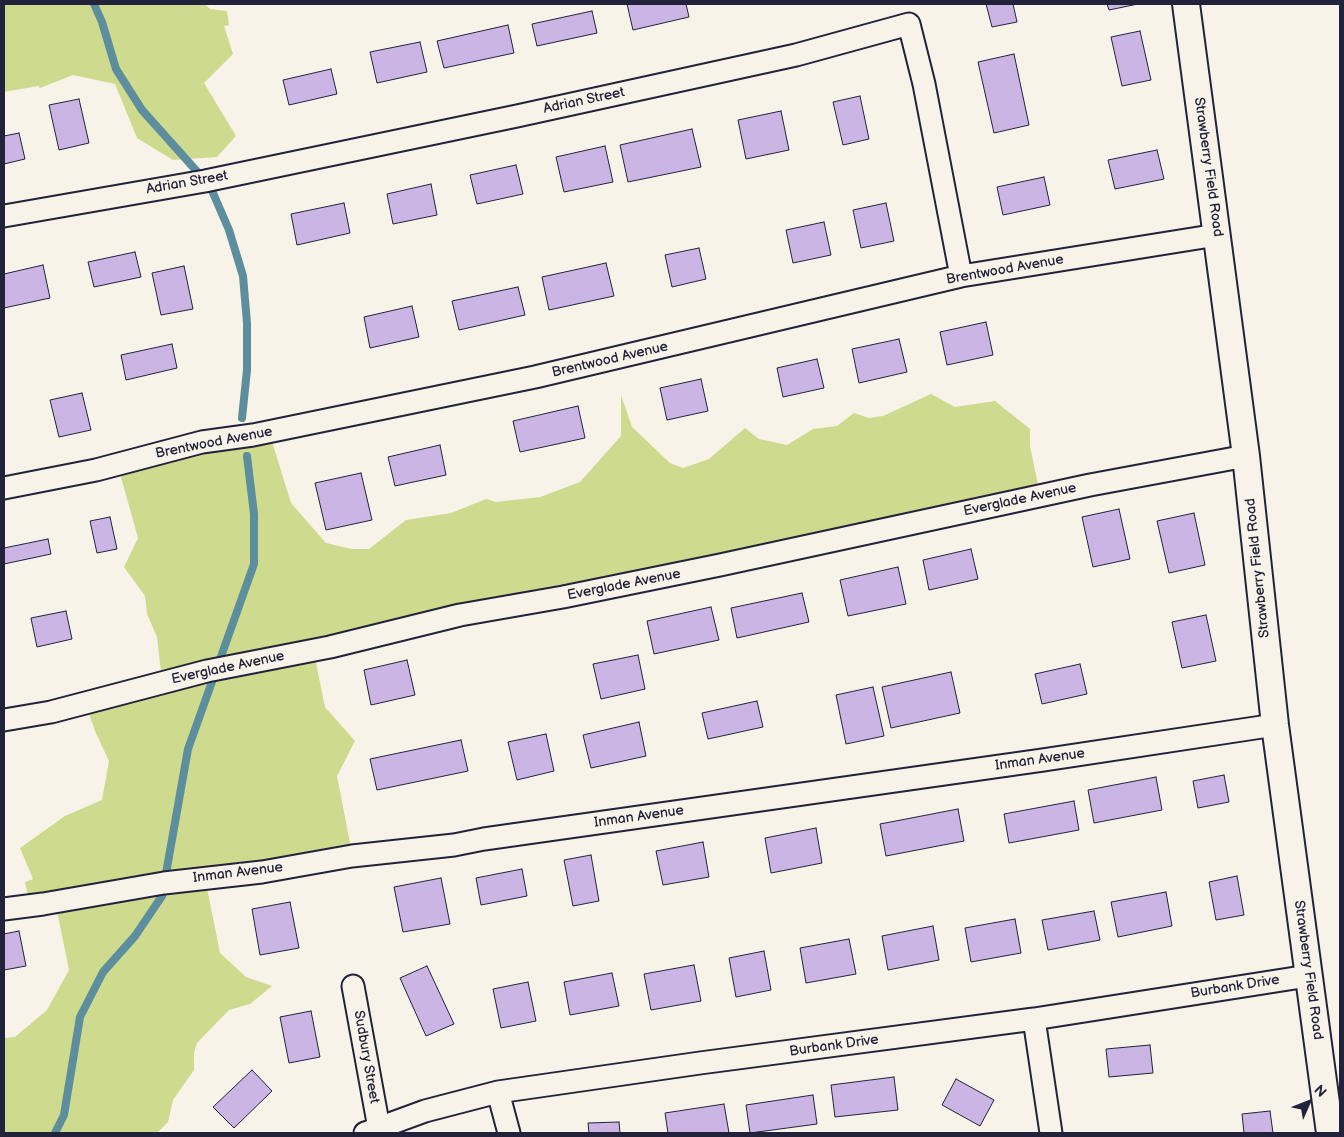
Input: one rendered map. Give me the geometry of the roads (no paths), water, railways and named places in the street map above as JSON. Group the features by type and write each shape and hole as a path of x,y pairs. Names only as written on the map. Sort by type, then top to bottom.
{"street":[{"name":"Strawberry Field Road","path":"1186,4 1246,456 1275,725 1330,1133"},
{"name":"Adrian Street","path":"4,216 205,181 516,116 796,55 909,24 924,84 961,276"},
{"name":"Brentwood Avenue","path":"4,488 96,470 202,442 253,435 535,377 961,276 1217,235"},
{"name":"Everglade Avenue","path":"4,720 51,712 207,671 330,647 460,615 720,566 1090,484 1246,456"},
{"name":"Inman Avenue","path":"4,909 164,883 262,872 352,856 454,846 484,839 1052,759 1275,725"},
{"name":"Burbank Drive","path":"372,1131 425,1111 498,1092 1034,1019 1308,976"},
{"name":"Sudbury Street","path":"353,986 372,1131"},
{"path":"1034,1019 1050,1133"},
{"path":"498,1092 509,1133"}],"waterway":[{"path":"94,4 102,22 116,69 142,110 210,186 229,230 243,276 247,323 247,370 242,418"},
{"path":"55,1133 64,1115 80,1017 103,972 135,936 162,896 188,749 254,564 254,514 247,456"}]}
